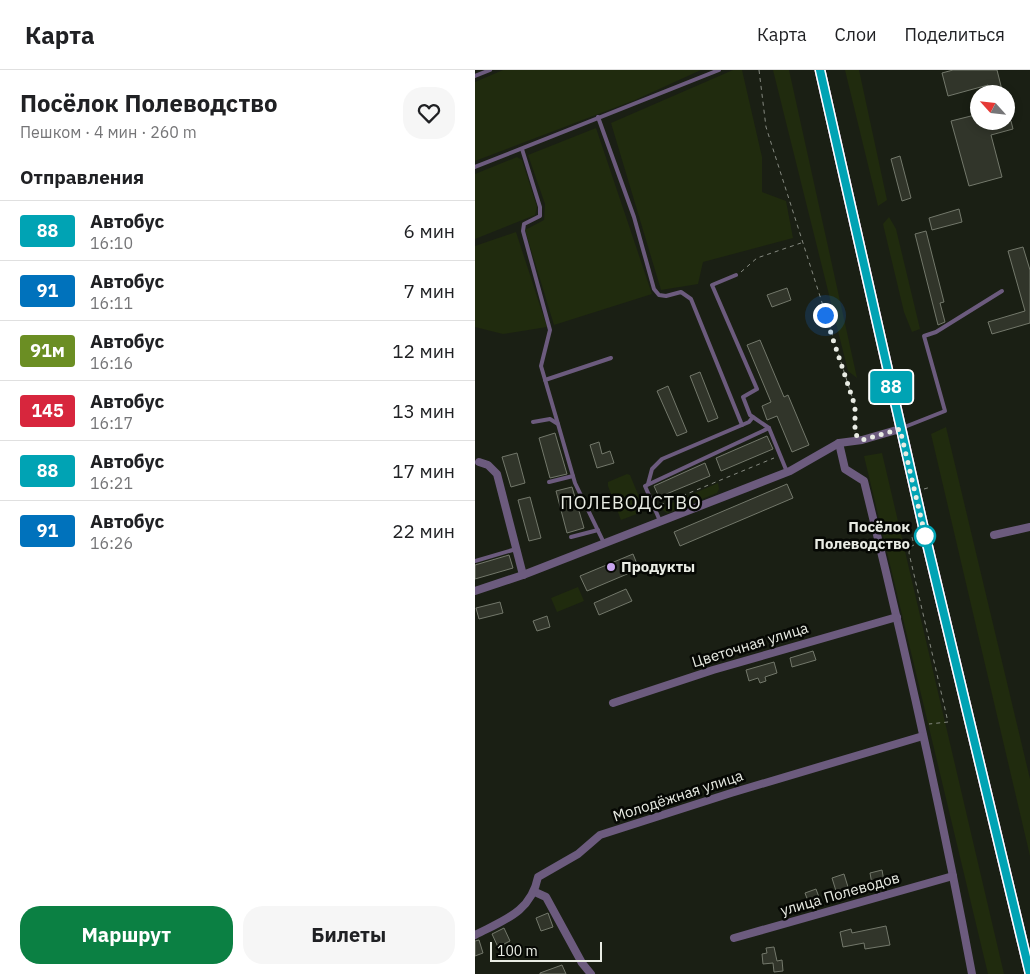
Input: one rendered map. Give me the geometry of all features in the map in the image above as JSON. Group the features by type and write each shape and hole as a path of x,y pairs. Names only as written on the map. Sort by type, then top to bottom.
{"main road":[{"path":"819,70 900,429 1030,974"}],"street":[{"path":"475,591 523,575 787,472 839,443 862,440 900,429"},
{"path":"839,443 845,470 864,481 923,736 953,876 971,974"},
{"path":"477,462 489,465 497,474 523,575"},
{"path":"994,535 1030,528"},
{"name":"Цветочная улица","path":"613,703 713,670 897,617"},
{"name":"Молодёжная улица","path":"475,935 518,912 535,892 538,877 578,854 600,835 731,792 923,736"},
{"name":"улица Полеводов","path":"734,938 953,876"},
{"path":"535,892 546,897 582,963 591,974"}],"lane":[{"path":"475,76 490,70"},
{"path":"475,167 719,70"},
{"path":"598,117 633,217 654,289 659,295 666,296 681,292 691,299 742,425"},
{"path":"522,149 540,207 540,216 524,224 523,231 550,330 541,366 573,476 604,543"},
{"path":"736,275 712,285 757,389 743,397 750,415 769,428 787,472"},
{"path":"900,429 945,411 924,336 936,332 1002,291"},
{"path":"545,380 611,358"},
{"path":"660,521 645,486 648,484 652,469 662,459 749,422 753,417"},
{"path":"533,422 550,419 558,424"},
{"path":"648,484 769,428"},
{"path":"549,482 573,476"},
{"path":"571,537 598,530"},
{"path":"475,561 516,549"}],"path":[{"path":"759,70 766,127 855,406 855,434 862,440"},
{"path":"736,275 757,258 802,242"},
{"path":"654,507 780,455"},
{"path":"876,532 894,527 911,533 914,545 909,547 909,553 948,722 920,724"}],"green space":[{"path":"503,70 701,70 635,100 475,161 475,82"},
{"path":"733,70 742,70 762,157 762,192 786,201 793,238 703,262 698,284 661,290 611,123"},
{"path":"773,70 789,70 857,378 848,371"},
{"path":"845,70 859,70 887,200 878,206"},
{"path":"596,128 652,294 554,325 525,230 544,220 545,204 528,155"},
{"path":"517,157 522,160 537,207 535,215 475,239 475,174"},
{"path":"889,217 896,229 920,329 912,332 904,312 883,224"},
{"path":"516,232 547,327 503,334 475,327 475,246"},
{"path":"946,427 1030,779 1030,856 931,434"},
{"path":"882,453 1004,974 988,974 864,456"},
{"path":"627,474 630,475 644,509 642,512 621,520 608,482"},
{"path":"718,483 719,489 717,493 667,513 660,508"},
{"path":"578,587 584,601 557,612 551,598"}],"building":[{"path":"953,70 997,70 1001,85 970,85 970,90 948,96 942,73"},
{"path":"970,116 970,130 1009,130 991,135 1002,177 969,186 951,121"},
{"path":"900,156 911,198 902,201 891,159"},
{"path":"959,209 962,222 932,230 929,218"},
{"path":"926,231 944,302 940,303 945,322 938,325 915,234"},
{"path":"1023,247 1030,270 1030,323 992,334 988,322 1025,311 1008,251"},
{"path":"787,288 791,300 772,307 767,295"},
{"path":"760,340 784,397 788,395 809,445 792,452 777,416 767,420 762,406 771,402 747,345"},
{"path":"700,372 718,418 708,422 690,376"},
{"path":"668,386 687,432 677,436 657,391"},
{"path":"555,433 567,474 550,478 539,438"},
{"path":"767,436 773,449 721,471 716,458"},
{"path":"599,442 602,454 610,451 614,463 597,468 590,445"},
{"path":"517,453 525,483 511,487 502,457"},
{"path":"705,463 710,476 659,497 654,486"},
{"path":"787,484 793,498 680,546 674,532"},
{"path":"572,487 584,528 567,533 556,491"},
{"path":"530,497 541,538 529,541 518,500"},
{"path":"633,554 639,569 587,591 580,576"},
{"path":"509,555 513,568 475,579 475,565"},
{"path":"626,589 632,601 599,615 594,603"},
{"path":"500,602 503,613 479,619 476,608"},
{"path":"547,616 550,627 537,631 533,621"},
{"path":"813,651 816,660 792,667 790,658"},
{"path":"774,662 777,673 765,677 766,681 760,683 758,678 749,681 746,670"},
{"path":"882,870 884,881 872,884 870,873"},
{"path":"844,874 848,887 845,888 846,892 840,894 839,890 836,891 832,878"},
{"path":"816,889 820,900 809,904 805,893"},
{"path":"548,913 553,927 541,931 536,918"},
{"path":"886,926 890,945 865,949 864,943 843,947 840,932 851,929 852,933"},
{"path":"504,928 510,941 498,947 492,934"},
{"path":"479,940 483,953 475,956 475,941"},
{"path":"774,947 777,961 782,960 783,971 774,972 773,963 763,964 762,954 767,953 766,948"},
{"path":"562,965 566,974 540,974 540,973"}],"bus line":[{"name":"88","path":"820,70 826,104 900,429 1030,974"}],"place":[{"name":"Посёлок Полеводство","path":"925,536"},
{"name":"Продукты","path":"611,567"}],"district":[{"name":"ПОЛЕВОДСТВО","path":"631,503"}],"route":[{"path":"825,315 855,406 855,434 862,440 900,429 926,539 925,536"}]}
